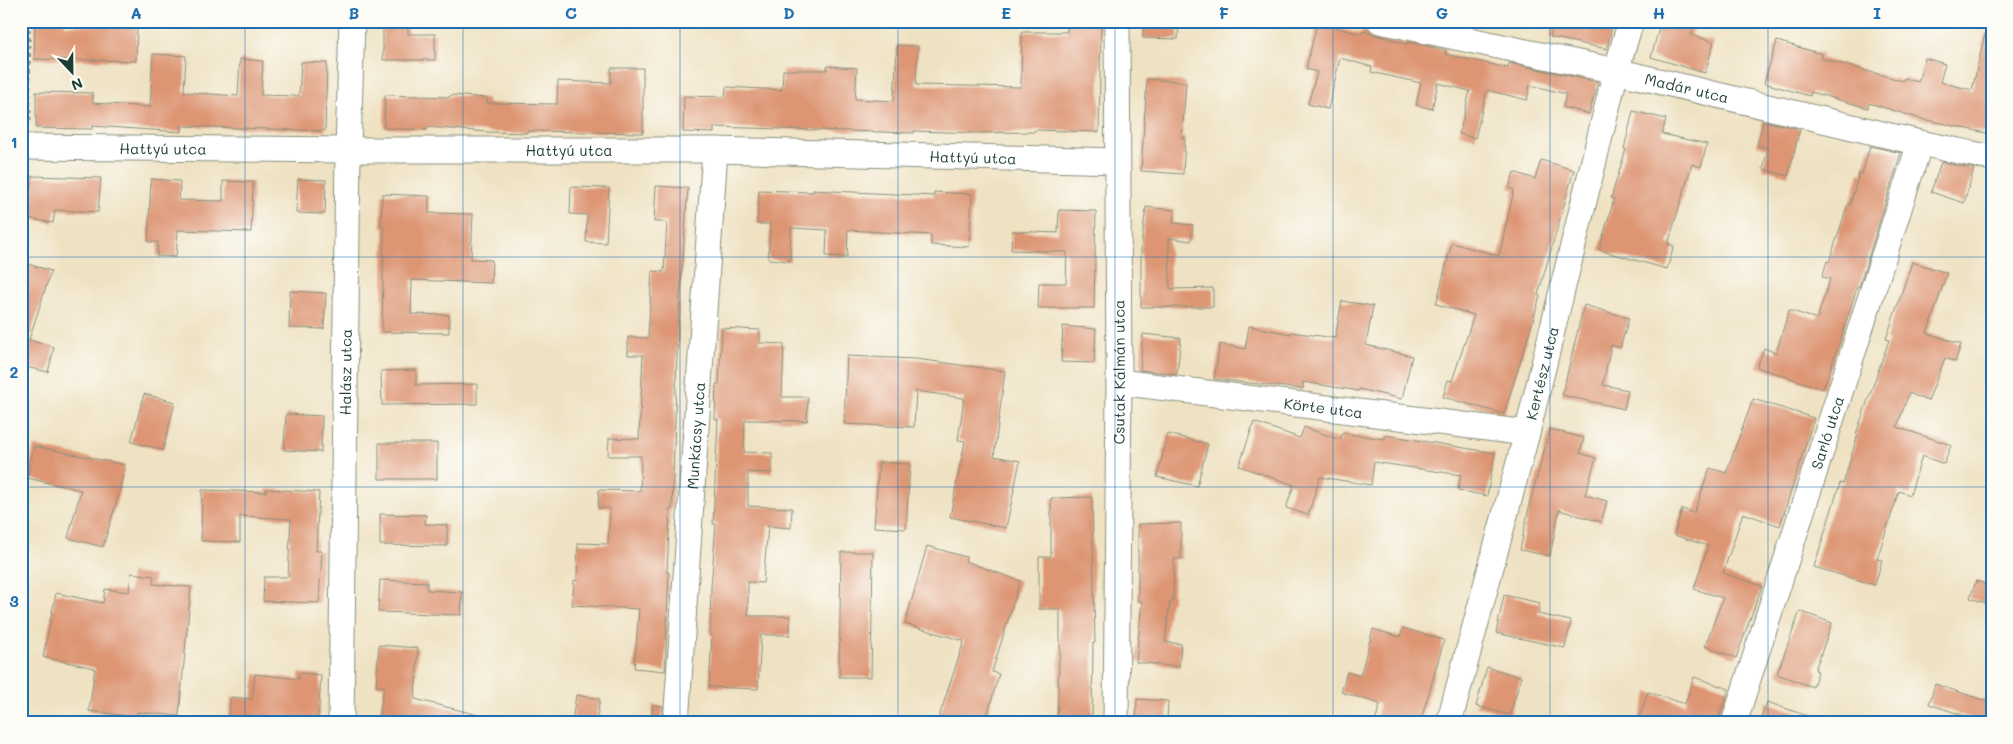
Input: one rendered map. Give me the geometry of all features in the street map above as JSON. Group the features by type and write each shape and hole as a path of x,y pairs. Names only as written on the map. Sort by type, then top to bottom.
{"street":[{"name":"Halász utca","path":"341,723 348,150 352,21"},
{"name":"Csutak Kálmán utca","path":"1116,723 1119,382 1116,161 1117,21"},
{"name":"Madár utca","path":"1380,21 1616,71 1920,143 1992,158"},
{"name":"Kertész utca","path":"1450,723 1527,433 1616,71 1631,21"},
{"name":"Sarló utca","path":"1734,723 1920,143"},
{"name":"Hattyú utca","path":"27,147 348,150 715,150 1116,161"},
{"name":"Munkácsy utca","path":"676,723 715,150"},
{"name":"Körte utca","path":"1119,382 1527,433"}],"path":[{"path":"27,147 30,130 29,21"}],"building":[{"path":"35,21 65,21 65,25 137,26 136,61 34,59"},
{"path":"383,21 408,21 408,34 435,34 435,60 383,60"},
{"path":"1067,21 1101,21 1099,132 1035,130 1034,132 973,133 914,131 914,133 714,127 714,133 683,132 684,96 725,97 726,87 782,90 783,70 827,70 827,66 857,68 855,99 894,101 897,45 918,46 916,85 1021,87 1022,32 1067,32"},
{"path":"1143,21 1179,21 1178,39 1143,38"},
{"path":"1554,21 1582,27 1584,21 1613,21 1607,49 1550,37"},
{"path":"1661,21 1695,21 1691,35 1714,42 1705,73 1651,57"},
{"path":"1317,23 1361,34 1362,31 1407,44 1408,42 1446,50 1445,54 1508,68 1509,63 1598,82 1589,114 1563,107 1566,94 1530,85 1527,100 1487,90 1475,138 1459,134 1470,91 1438,83 1432,109 1416,105 1421,83 1371,72 1372,67 1340,58 1328,109 1308,104 1317,72 1306,69"},
{"path":"1985,34 1992,35 1992,114 1986,133 1928,121 1869,103 1868,108 1811,92 1810,96 1764,83 1777,41 1822,54 1821,58 1903,81 1904,78 1918,82 1925,58 1945,64 1940,82 1972,90"},
{"path":"153,54 186,56 184,92 238,96 240,59 263,61 261,95 299,96 301,62 327,63 325,131 182,126 182,132 92,126 92,129 36,128 36,92 93,93 93,103 150,107"},
{"path":"611,68 643,68 643,133 527,131 527,133 427,127 427,130 384,128 385,95 450,97 451,95 487,98 487,103 557,104 558,81 611,83"},
{"path":"1147,79 1186,82 1182,138 1185,138 1183,174 1141,171"},
{"path":"1633,111 1666,119 1662,134 1707,144 1701,167 1692,164 1668,244 1674,246 1667,269 1599,250 1614,199 1611,198 1626,149 1624,149"},
{"path":"1763,121 1800,129 1788,176 1763,169 1768,148 1757,145"},
{"path":"1870,146 1901,153 1859,287 1857,287 1823,389 1757,367 1764,348 1776,353 1789,310 1817,319 1830,279 1822,277 1827,261 1829,262 1848,204 1850,205 1859,173 1862,174"},
{"path":"1541,160 1574,170 1538,295 1540,296 1504,414 1443,397 1448,380 1452,381 1474,315 1436,304 1452,243 1499,256 1514,190 1509,188 1514,172 1535,179"},
{"path":"1941,162 1974,169 1964,203 1931,192"},
{"path":"32,176 101,178 98,212 55,210 53,223 26,218"},
{"path":"151,179 180,181 179,200 223,201 223,181 253,182 251,232 178,230 176,257 157,256 158,242 148,242"},
{"path":"298,179 326,180 325,214 296,213"},
{"path":"656,186 688,188 678,326 672,509 670,509 667,573 669,573 665,671 634,668 639,609 572,605 574,580 577,581 578,543 608,544 610,508 598,508 599,490 640,491 641,456 608,456 609,438 639,439 643,355 628,355 628,337 648,338 652,271 664,272 667,222 654,222"},
{"path":"571,187 609,188 606,243 586,242 587,215 570,214"},
{"path":"759,190 813,192 813,190 934,196 934,192 972,194 969,247 931,245 931,235 848,230 847,257 826,256 827,230 791,228 790,261 768,259 770,224 757,224"},
{"path":"382,194 429,196 429,213 473,214 471,259 492,260 491,283 412,280 411,314 449,315 449,333 382,332 384,227 381,227"},
{"path":"1146,207 1174,210 1173,223 1193,225 1191,241 1169,238 1170,289 1213,288 1213,307 1141,307 1141,248"},
{"path":"1059,210 1096,211 1094,308 1038,308 1039,283 1066,283 1067,252 1011,250 1012,231 1058,233"},
{"path":"21,262 51,271 29,340 54,347 48,372 21,366"},
{"path":"1912,262 1947,273 1927,333 1961,344 1955,362 1945,358 1928,401 1909,393 1897,427 1951,445 1944,464 1922,456 1910,495 1899,491 1877,559 1882,560 1875,585 1814,567 1840,483 1843,484 1858,434 1856,434 1889,340 1886,339"},
{"path":"290,291 326,293 324,329 289,328"},
{"path":"1342,301 1373,306 1366,345 1412,356 1402,399 1359,389 1359,391 1303,382 1303,389 1214,379 1220,344 1245,349 1249,326 1291,334 1291,332 1335,338"},
{"path":"1584,305 1629,318 1620,348 1611,345 1603,385 1628,390 1624,409 1562,395"},
{"path":"1063,326 1096,329 1094,363 1061,362"},
{"path":"722,328 760,330 760,343 784,344 782,397 808,397 807,421 745,420 744,452 772,453 772,473 748,472 748,506 792,508 791,528 768,526 763,583 748,582 748,616 790,616 790,635 761,635 758,689 709,687 712,635 710,635 711,587 716,524 713,524 718,419 715,419 716,384 719,384"},
{"path":"1143,334 1181,338 1177,374 1140,370"},
{"path":"847,356 916,359 1005,371 994,456 1020,461 1006,528 950,517 965,441 958,440 964,398 916,391 914,427 844,424"},
{"path":"416,370 416,385 477,384 477,404 382,405 381,371"},
{"path":"144,394 175,402 163,450 131,442"},
{"path":"1753,399 1814,418 1780,526 1743,513 1723,573 1762,586 1736,658 1705,646 1723,598 1694,589 1708,546 1674,535 1682,509 1694,513 1710,468 1726,473"},
{"path":"286,414 322,416 321,452 284,450"},
{"path":"1254,422 1300,438 1304,427 1340,440 1342,433 1385,439 1386,435 1495,453 1487,496 1458,490 1461,475 1374,462 1371,485 1320,477 1308,515 1286,508 1294,485 1239,466"},
{"path":"1550,429 1584,438 1580,453 1596,458 1585,495 1607,501 1601,522 1559,510 1550,556 1520,550 1530,502"},
{"path":"1168,434 1208,444 1197,486 1157,477"},
{"path":"379,443 437,443 437,479 379,479"},
{"path":"34,446 125,465 118,497 103,547 68,538 81,490 27,478"},
{"path":"879,462 910,464 906,529 874,527"},
{"path":"266,489 319,492 316,551 322,551 319,603 263,601 264,577 288,577 291,519 240,516 240,542 201,541 202,490 266,492"},
{"path":"1092,497 1095,643 1093,643 1092,723 1057,723 1060,609 1039,609 1039,557 1051,557 1051,498"},
{"path":"380,514 426,515 425,524 447,525 447,546 380,545"},
{"path":"1181,523 1181,559 1174,559 1173,602 1170,602 1165,642 1181,644 1179,667 1136,662 1142,601 1138,601 1138,524"},
{"path":"927,546 966,557 965,561 1020,581 992,672 999,674 985,723 937,723 964,641 905,624"},
{"path":"841,552 873,552 871,677 839,677"},
{"path":"131,573 154,576 153,584 191,587 179,716 137,712 136,717 89,711 95,668 43,657 56,593 103,603 105,589 129,592"},
{"path":"380,580 427,582 427,590 462,592 461,615 378,612"},
{"path":"1976,581 1992,586 1992,605 1970,598"},
{"path":"1504,595 1540,603 1538,614 1571,621 1565,648 1496,633"},
{"path":"1800,611 1832,623 1815,670 1818,671 1813,687 1777,674"},
{"path":"1403,628 1444,640 1433,679 1420,723 1375,723 1380,704 1341,692 1347,672 1360,676 1373,629 1400,637"},
{"path":"379,645 418,648 415,699 486,717 485,723 378,723 384,686 376,686"},
{"path":"1487,667 1521,677 1510,715 1476,706"},
{"path":"299,673 321,675 318,723 228,723 231,697 252,699 255,674 299,679"},
{"path":"1694,677 1729,689 1717,723 1653,723 1639,718 1648,692 1685,704"},
{"path":"1935,684 1992,703 1992,723 1986,723 1929,704"},
{"path":"576,695 600,699 596,723 572,723"},
{"path":"1137,699 1168,701 1167,723 1136,723"},
{"path":"1767,702 1819,720 1819,723 1759,723"},
{"path":"653,705 663,706 662,723 651,723"}]}
